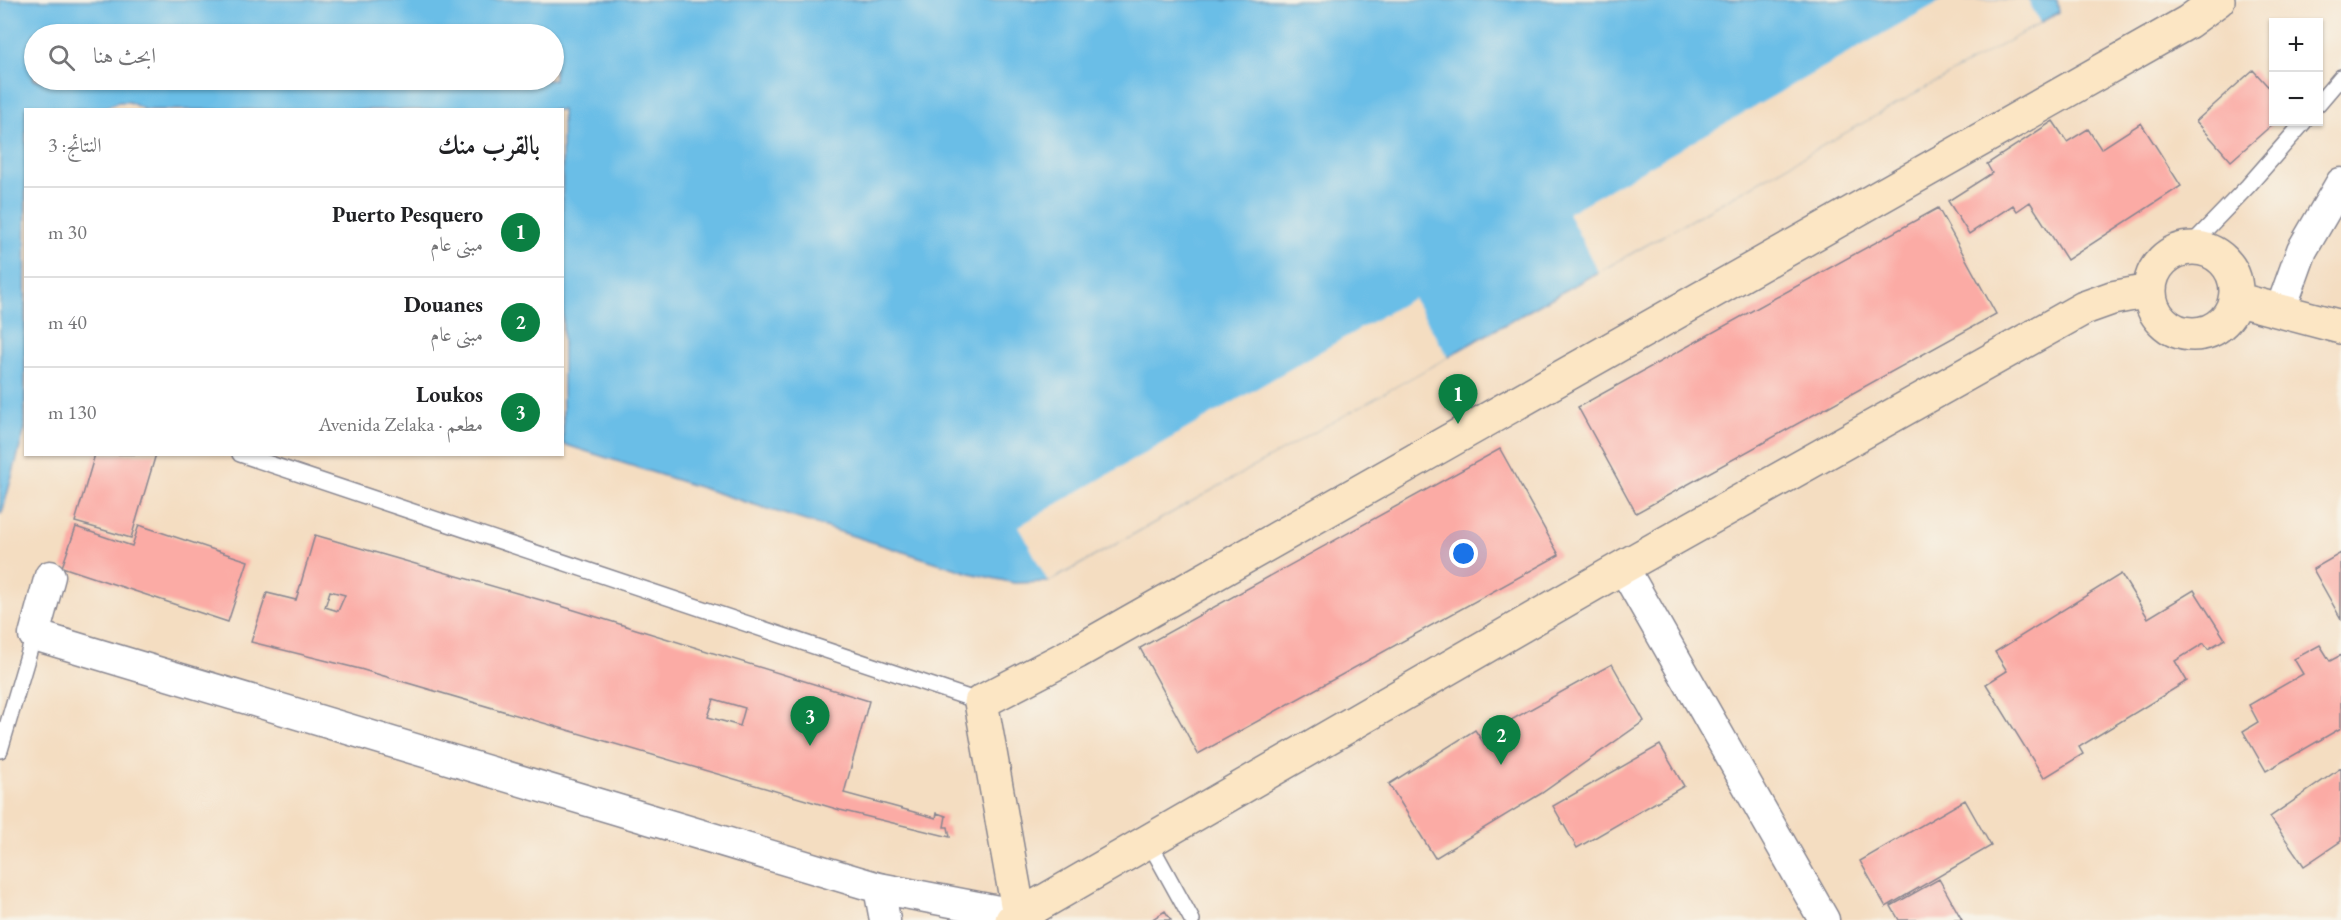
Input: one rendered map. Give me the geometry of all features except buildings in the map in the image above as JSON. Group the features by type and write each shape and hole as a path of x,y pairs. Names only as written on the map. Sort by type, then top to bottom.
{"main road":[{"path":"2150,291 2112,298 2084,308 1623,567 1016,918 981,702 1077,652 2188,22 2218,0"},
{"path":"2188,248 2201,248 2214,253 2232,272 2236,285 2235,298 2225,319 2216,327 2195,334 2173,329 2163,322 2151,303 2150,291 2156,267 2170,255 2188,248"},
{"path":"2235,298 2341,327"}],"street":[{"path":"2280,311 2302,250 2341,183"},
{"path":"1623,567 1824,920"},
{"path":"50,576 34,635 879,888 1016,918"},
{"path":"879,888 885,920"}],"lane":[{"path":"2323,99 2341,77"},
{"path":"2188,248 2248,186 2300,126"},
{"path":"246,456 981,702"},
{"path":"0,750 34,635"},
{"path":"1149,842 1192,920"}],"water":[{"path":"0,0 2057,0 2059,12 1048,582 1014,583 970,573 564,444 564,108 141,108 129,102 118,102 104,108 24,108 24,433 0,514"}],"pier":[{"path":"1942,0 2028,0 2040,23 1598,272 1568,213"},
{"path":"1413,298 1448,357 1048,582 1019,526"}],"place":[{"name":"Puerto Pesquero","path":"1458,424"},
{"name":"Loukos","path":"810,746"},
{"name":"Douanes","path":"1501,765"}]}
